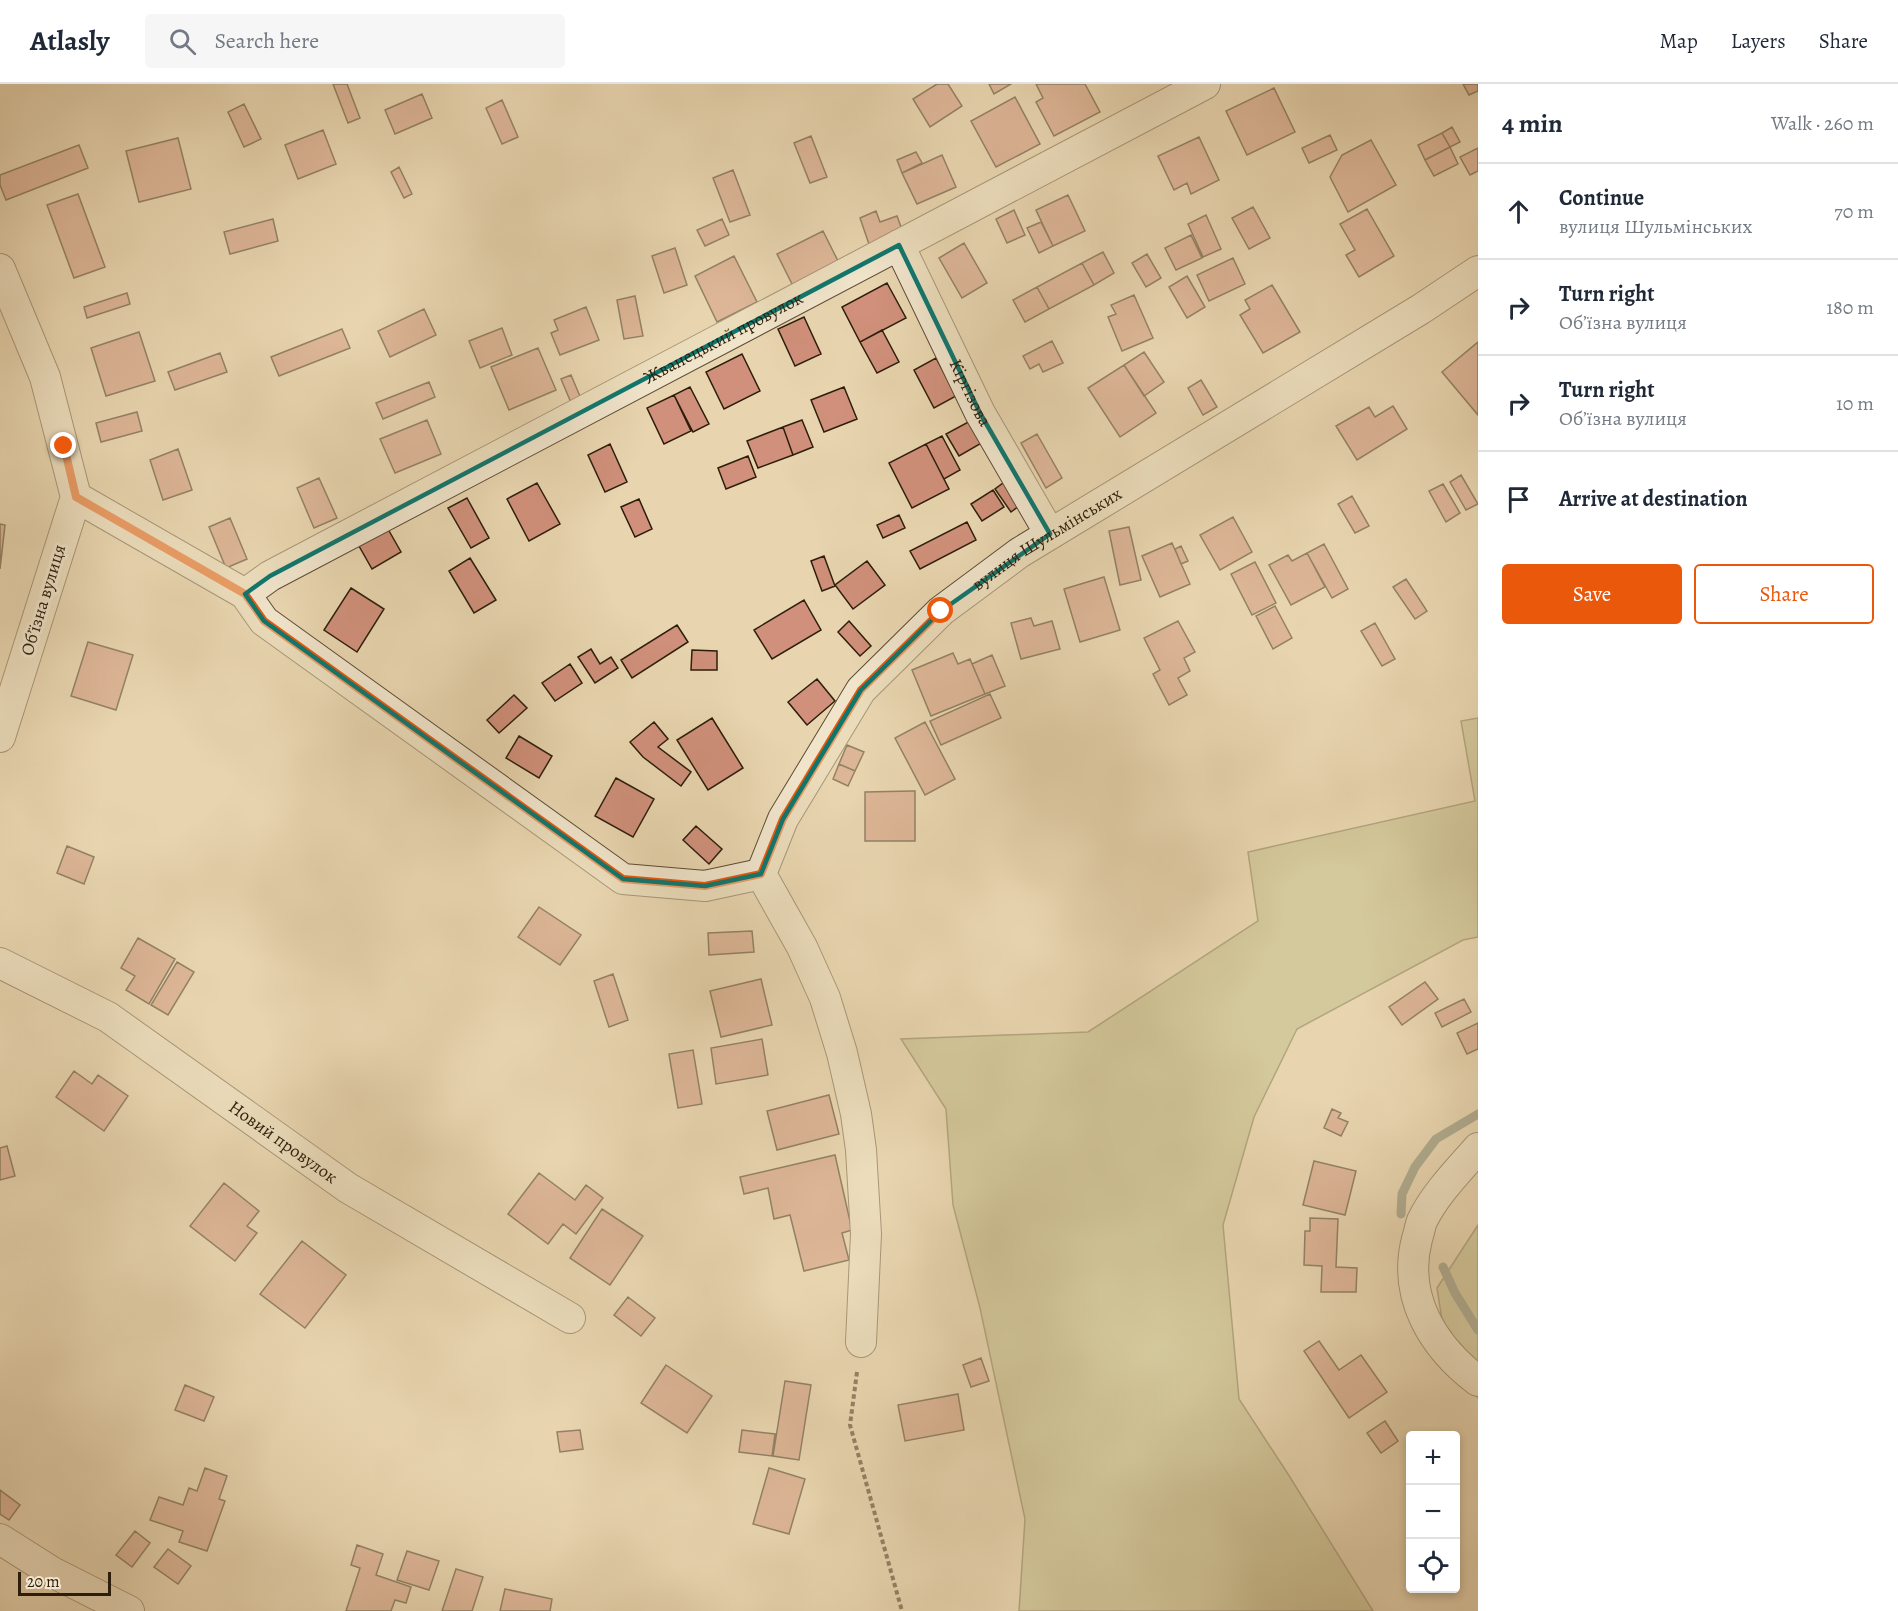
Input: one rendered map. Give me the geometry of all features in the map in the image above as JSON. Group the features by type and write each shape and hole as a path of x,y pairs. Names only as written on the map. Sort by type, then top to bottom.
{"street":[{"name":"Жванецький провулок","path":"245,594 270,576 1205,84"},
{"name":"Кіргізова","path":"899,245 980,413 1050,534"},
{"path":"0,270 45,377 76,497 245,594 264,621 623,879 705,886 761,874 802,947 825,998 842,1053 856,1114 861,1150 866,1234 861,1342"},
{"name":"вулиця Шульмінських","path":"761,874 783,819 861,690 941,611 1019,553 1421,309 1478,271"},
{"name":"Обʼїзна вулиця","path":"0,737 76,497"},
{"name":"Новий провулок","path":"0,963 108,1017 348,1188 570,1317"},
{"path":"1478,1148 1437,1197 1422,1222 1414,1249 1412,1272 1416,1300 1426,1322 1451,1356 1478,1382"},
{"path":"0,1539 52,1572 129,1611"}],"path":[{"path":"861,1342 850,1425 902,1611"}],"highlighted area":[{"path":"899,245 980,413 1050,534 941,611 861,690 783,819 761,874 705,886 623,879 264,621 245,594 270,576"}],"shaded area":[{"path":"1478,718 1478,937 1463,940 1297,1029 1254,1117 1223,1225 1239,1399 1373,1611 1019,1611 1025,1519 980,1308 953,1205 946,1109 901,1039 1088,1032 1258,921 1248,852 1475,801 1461,721"},
{"path":"1478,1225 1478,1398 1447,1352 1437,1288"}],"building":[{"path":"333,84 347,84 360,118 348,123"},
{"path":"937,84 948,84 962,106 930,127 913,99"},
{"path":"989,84 1011,84 994,94"},
{"path":"1036,84 1085,84 1100,112 1054,136 1036,102 1043,98"},
{"path":"1463,84 1478,84 1478,91 1469,95"},
{"path":"1274,88 1295,132 1247,155 1226,111"},
{"path":"422,94 432,118 395,134 385,110"},
{"path":"1015,97 1040,144 996,167 971,121"},
{"path":"502,100 518,137 502,144 486,108"},
{"path":"244,104 261,139 244,147 228,112"},
{"path":"1452,127 1460,142 1450,147 1442,133"},
{"path":"323,130 336,164 298,179 285,145"},
{"path":"1442,133 1450,147 1425,160 1418,145"},
{"path":"1330,135 1337,150 1309,163 1302,148"},
{"path":"811,136 827,177 810,183 794,143"},
{"path":"1199,137 1219,180 1191,194 1187,183 1174,190 1158,156"},
{"path":"178,138 191,189 139,202 126,151"},
{"path":"1371,140 1396,185 1348,212 1330,177 1342,155"},
{"path":"79,145 88,168 6,200 0,185 0,175"},
{"path":"1450,147 1458,164 1434,176 1425,160"},
{"path":"1478,148 1478,171 1470,175 1460,157"},
{"path":"916,152 922,163 902,173 897,160"},
{"path":"942,155 956,187 917,204 902,173"},
{"path":"399,167 412,194 404,198 391,172"},
{"path":"733,170 750,215 730,222 713,178"},
{"path":"78,194 105,267 74,278 47,205"},
{"path":"1068,195 1085,231 1053,246 1036,210"},
{"path":"1253,207 1270,238 1249,249 1232,218"},
{"path":"1367,209 1394,256 1359,277 1346,255 1355,250 1340,224"},
{"path":"1014,210 1025,235 1007,243 996,219"},
{"path":"876,211 880,222 897,216 904,235 870,247 860,218"},
{"path":"1206,215 1221,249 1203,257 1188,224"},
{"path":"273,219 278,241 230,254 224,232"},
{"path":"722,219 729,235 705,246 697,230"},
{"path":"1041,222 1053,246 1039,253 1027,228"},
{"path":"823,231 840,265 794,288 777,254"},
{"path":"1191,235 1202,258 1176,270 1165,248"},
{"path":"964,243 987,283 962,298 939,258"},
{"path":"675,248 687,285 664,293 652,256"},
{"path":"1103,252 1114,273 1094,285 1082,263"},
{"path":"1147,254 1161,278 1146,287 1132,263"},
{"path":"734,256 757,302 717,322 695,276"},
{"path":"1233,258 1245,284 1209,301 1197,275"},
{"path":"1082,263 1094,285 1049,309 1037,287"},
{"path":"1187,276 1205,307 1187,318 1169,287"},
{"path":"887,283 906,318 860,342 842,307"},
{"path":"1272,285 1300,332 1263,353 1240,315 1250,309 1245,300"},
{"path":"1037,287 1049,309 1025,322 1013,300"},
{"path":"127,293 130,304 87,318 84,307"},
{"path":"1134,295 1153,338 1122,351 1108,317 1116,314 1111,305"},
{"path":"635,296 643,336 624,339 617,300"},
{"path":"586,307 599,340 560,355 551,333 558,330 554,320"},
{"path":"424,309 436,335 390,357 378,331"},
{"path":"804,317 821,354 795,366 778,329"},
{"path":"502,328 512,355 480,368 469,341"},
{"path":"342,329 350,348 279,376 271,357"},
{"path":"882,330 899,362 877,373 860,342"},
{"path":"139,332 155,381 106,396 91,348"},
{"path":"1052,341 1063,363 1043,372 1039,364 1030,369 1023,356"},
{"path":"1478,342 1478,415 1442,372"},
{"path":"538,348 556,390 509,410 491,367"},
{"path":"1144,352 1164,382 1144,396 1124,365"},
{"path":"220,353 227,372 175,390 168,372"},
{"path":"742,354 760,391 724,409 706,372"},
{"path":"936,358 956,396 934,408 914,370"},
{"path":"1124,365 1156,413 1120,437 1088,388"},
{"path":"571,375 582,401 572,405 561,379"},
{"path":"1201,380 1217,407 1203,415 1188,388"},
{"path":"429,382 435,397 383,419 376,403"},
{"path":"690,387 709,424 693,432 674,395"},
{"path":"844,387 857,419 824,432 811,400"},
{"path":"674,395 691,431 664,444 647,408"},
{"path":"1393,406 1407,429 1357,460 1336,426 1369,407 1375,417"},
{"path":"137,412 142,431 101,442 96,423"},
{"path":"427,420 441,454 395,473 380,439"},
{"path":"802,420 813,447 793,455 783,427"},
{"path":"972,420 985,441 959,456 946,434"},
{"path":"783,427 793,455 758,468 747,441"},
{"path":"1037,434 1062,478 1046,488 1021,443"},
{"path":"942,436 960,470 944,479 926,444"},
{"path":"610,444 627,482 605,492 588,455"},
{"path":"926,444 949,489 912,508 889,463"},
{"path":"178,449 192,490 163,500 150,460"},
{"path":"748,456 756,477 726,489 718,468"},
{"path":"1461,475 1478,504 1466,510 1450,482"},
{"path":"319,478 337,518 314,528 297,488"},
{"path":"1007,480 1023,503 1011,512 995,489"},
{"path":"537,483 560,524 529,541 507,499"},
{"path":"1443,484 1460,513 1446,522 1429,491"},
{"path":"993,490 1004,507 982,521 971,504"},
{"path":"1352,496 1369,526 1355,533 1338,504"},
{"path":"467,498 489,538 471,548 448,508"},
{"path":"639,499 652,529 635,537 621,507"},
{"path":"899,515 905,528 883,538 877,525"},
{"path":"1233,517 1252,552 1220,570 1200,535"},
{"path":"230,518 247,559 226,568 209,527"},
{"path":"967,522 976,540 920,569 910,551"},
{"path":"0,524 5,525 0,569"},
{"path":"1129,527 1141,580 1120,585 1109,531"},
{"path":"388,529 401,552 372,569 359,546"},
{"path":"1172,543 1190,584 1160,597 1142,556"},
{"path":"1324,544 1348,589 1332,598 1307,553"},
{"path":"1181,546 1188,561 1181,564 1175,549"},
{"path":"1307,553 1325,587 1291,605 1269,565 1288,555 1292,561"},
{"path":"824,556 835,586 822,591 811,561"},
{"path":"470,558 496,600 474,613 449,571"},
{"path":"867,561 885,585 853,609 835,585"},
{"path":"1255,562 1276,603 1252,615 1231,574"},
{"path":"1104,577 1120,630 1080,642 1064,589"},
{"path":"1406,579 1427,611 1415,619 1393,587"},
{"path":"351,588 384,609 357,652 324,630"},
{"path":"804,600 821,630 772,659 754,630"},
{"path":"1275,606 1292,638 1273,649 1256,616"},
{"path":"1031,618 1034,626 1052,621 1060,649 1021,659 1011,623"},
{"path":"849,621 871,646 860,656 838,632"},
{"path":"1178,621 1195,652 1184,658 1190,671 1178,678 1187,695 1169,705 1153,674 1160,670 1144,638"},
{"path":"1375,623 1395,659 1382,666 1361,631"},
{"path":"677,625 688,642 632,678 621,660"},
{"path":"88,642 133,655 116,710 71,696"},
{"path":"591,649 600,664 611,657 618,668 595,683 578,657"},
{"path":"692,650 717,651 717,670 691,670"},
{"path":"953,653 958,664 970,659 985,694 931,716 912,670"},
{"path":"992,655 1005,686 985,694 972,664"},
{"path":"570,664 582,683 555,701 542,683"},
{"path":"817,679 835,701 807,725 788,702"},
{"path":"990,694 1001,718 941,745 930,721"},
{"path":"514,695 527,708 499,733 487,720"},
{"path":"712,718 743,768 708,790 677,740"},
{"path":"654,722 668,739 658,747 691,772 681,786 643,757 630,742"},
{"path":"925,722 955,779 925,795 895,738"},
{"path":"519,736 552,756 539,778 506,758"},
{"path":"847,745 864,752 855,771 839,764"},
{"path":"839,764 855,771 848,786 833,779"},
{"path":"616,778 654,799 633,837 595,816"},
{"path":"915,791 915,841 865,841 865,792"},
{"path":"696,826 722,849 709,864 683,840"},
{"path":"67,846 94,857 84,884 57,873"},
{"path":"539,907 581,935 560,965 518,937"},
{"path":"752,931 754,952 709,955 708,933"},
{"path":"138,938 175,959 149,1004 126,990 135,976 121,968"},
{"path":"177,962 194,972 168,1015 151,1005"},
{"path":"613,974 628,1020 609,1027 594,981"},
{"path":"761,979 772,1025 721,1037 710,991"},
{"path":"1425,982 1438,999 1402,1025 1389,1007"},
{"path":"1464,999 1471,1012 1442,1027 1435,1013"},
{"path":"1478,1023 1478,1049 1467,1054 1457,1033"},
{"path":"762,1039 768,1075 716,1084 711,1048"},
{"path":"693,1050 702,1104 678,1108 669,1054"},
{"path":"74,1071 92,1084 98,1075 128,1096 104,1131 56,1097"},
{"path":"829,1095 839,1134 777,1150 767,1111"},
{"path":"1332,1109 1341,1113 1338,1118 1348,1122 1341,1136 1324,1128"},
{"path":"7,1146 15,1176 0,1180 0,1148"},
{"path":"835,1155 852,1230 842,1233 849,1260 804,1271 790,1215 774,1219 768,1188 744,1194 740,1177"},
{"path":"1314,1161 1356,1171 1345,1215 1303,1205"},
{"path":"539,1173 575,1200 586,1185 603,1198 576,1234 563,1224 548,1244 508,1214"},
{"path":"224,1183 259,1211 247,1226 257,1233 235,1261 190,1226"},
{"path":"602,1209 643,1236 610,1285 570,1258"},
{"path":"1310,1218 1338,1219 1336,1267 1357,1268 1356,1292 1321,1292 1322,1266 1304,1265 1305,1231 1310,1231"},
{"path":"302,1241 346,1275 305,1328 260,1294"},
{"path":"628,1297 655,1318 641,1336 614,1315"},
{"path":"1319,1341 1339,1370 1361,1355 1387,1392 1349,1418 1304,1351"},
{"path":"981,1358 989,1381 971,1387 963,1365"},
{"path":"666,1365 712,1396 687,1433 641,1403"},
{"path":"785,1381 811,1385 799,1460 773,1456"},
{"path":"185,1385 214,1397 204,1421 175,1410"},
{"path":"958,1394 964,1430 905,1441 898,1405"},
{"path":"1385,1421 1398,1441 1381,1453 1367,1433"},
{"path":"580,1430 583,1449 560,1452 557,1432"},
{"path":"742,1430 775,1434 772,1456 739,1452"},
{"path":"205,1468 227,1476 219,1499 225,1501 207,1551 179,1542 183,1531 150,1520 159,1497 183,1505 189,1488 197,1491"},
{"path":"769,1468 805,1479 789,1534 753,1524"},
{"path":"0,1490 20,1505 9,1520 0,1514"},
{"path":"135,1531 150,1543 132,1567 116,1555"},
{"path":"357,1545 383,1554 376,1575 411,1587 406,1603 395,1600 391,1611 346,1611 360,1568 351,1565"},
{"path":"168,1549 191,1566 178,1584 154,1567"},
{"path":"407,1551 439,1561 429,1590 397,1580"},
{"path":"456,1569 483,1577 472,1611 442,1611"},
{"path":"505,1589 552,1599 550,1611 500,1611"}],"waterway":[{"path":"1401,1214 1402,1194 1415,1167 1436,1139 1478,1114"},
{"path":"1443,1267 1455,1293 1478,1330"}],"route":[{"path":"64,446 76,497 245,594 264,621 623,879 705,886 761,874 783,819 861,690 941,611"}]}
